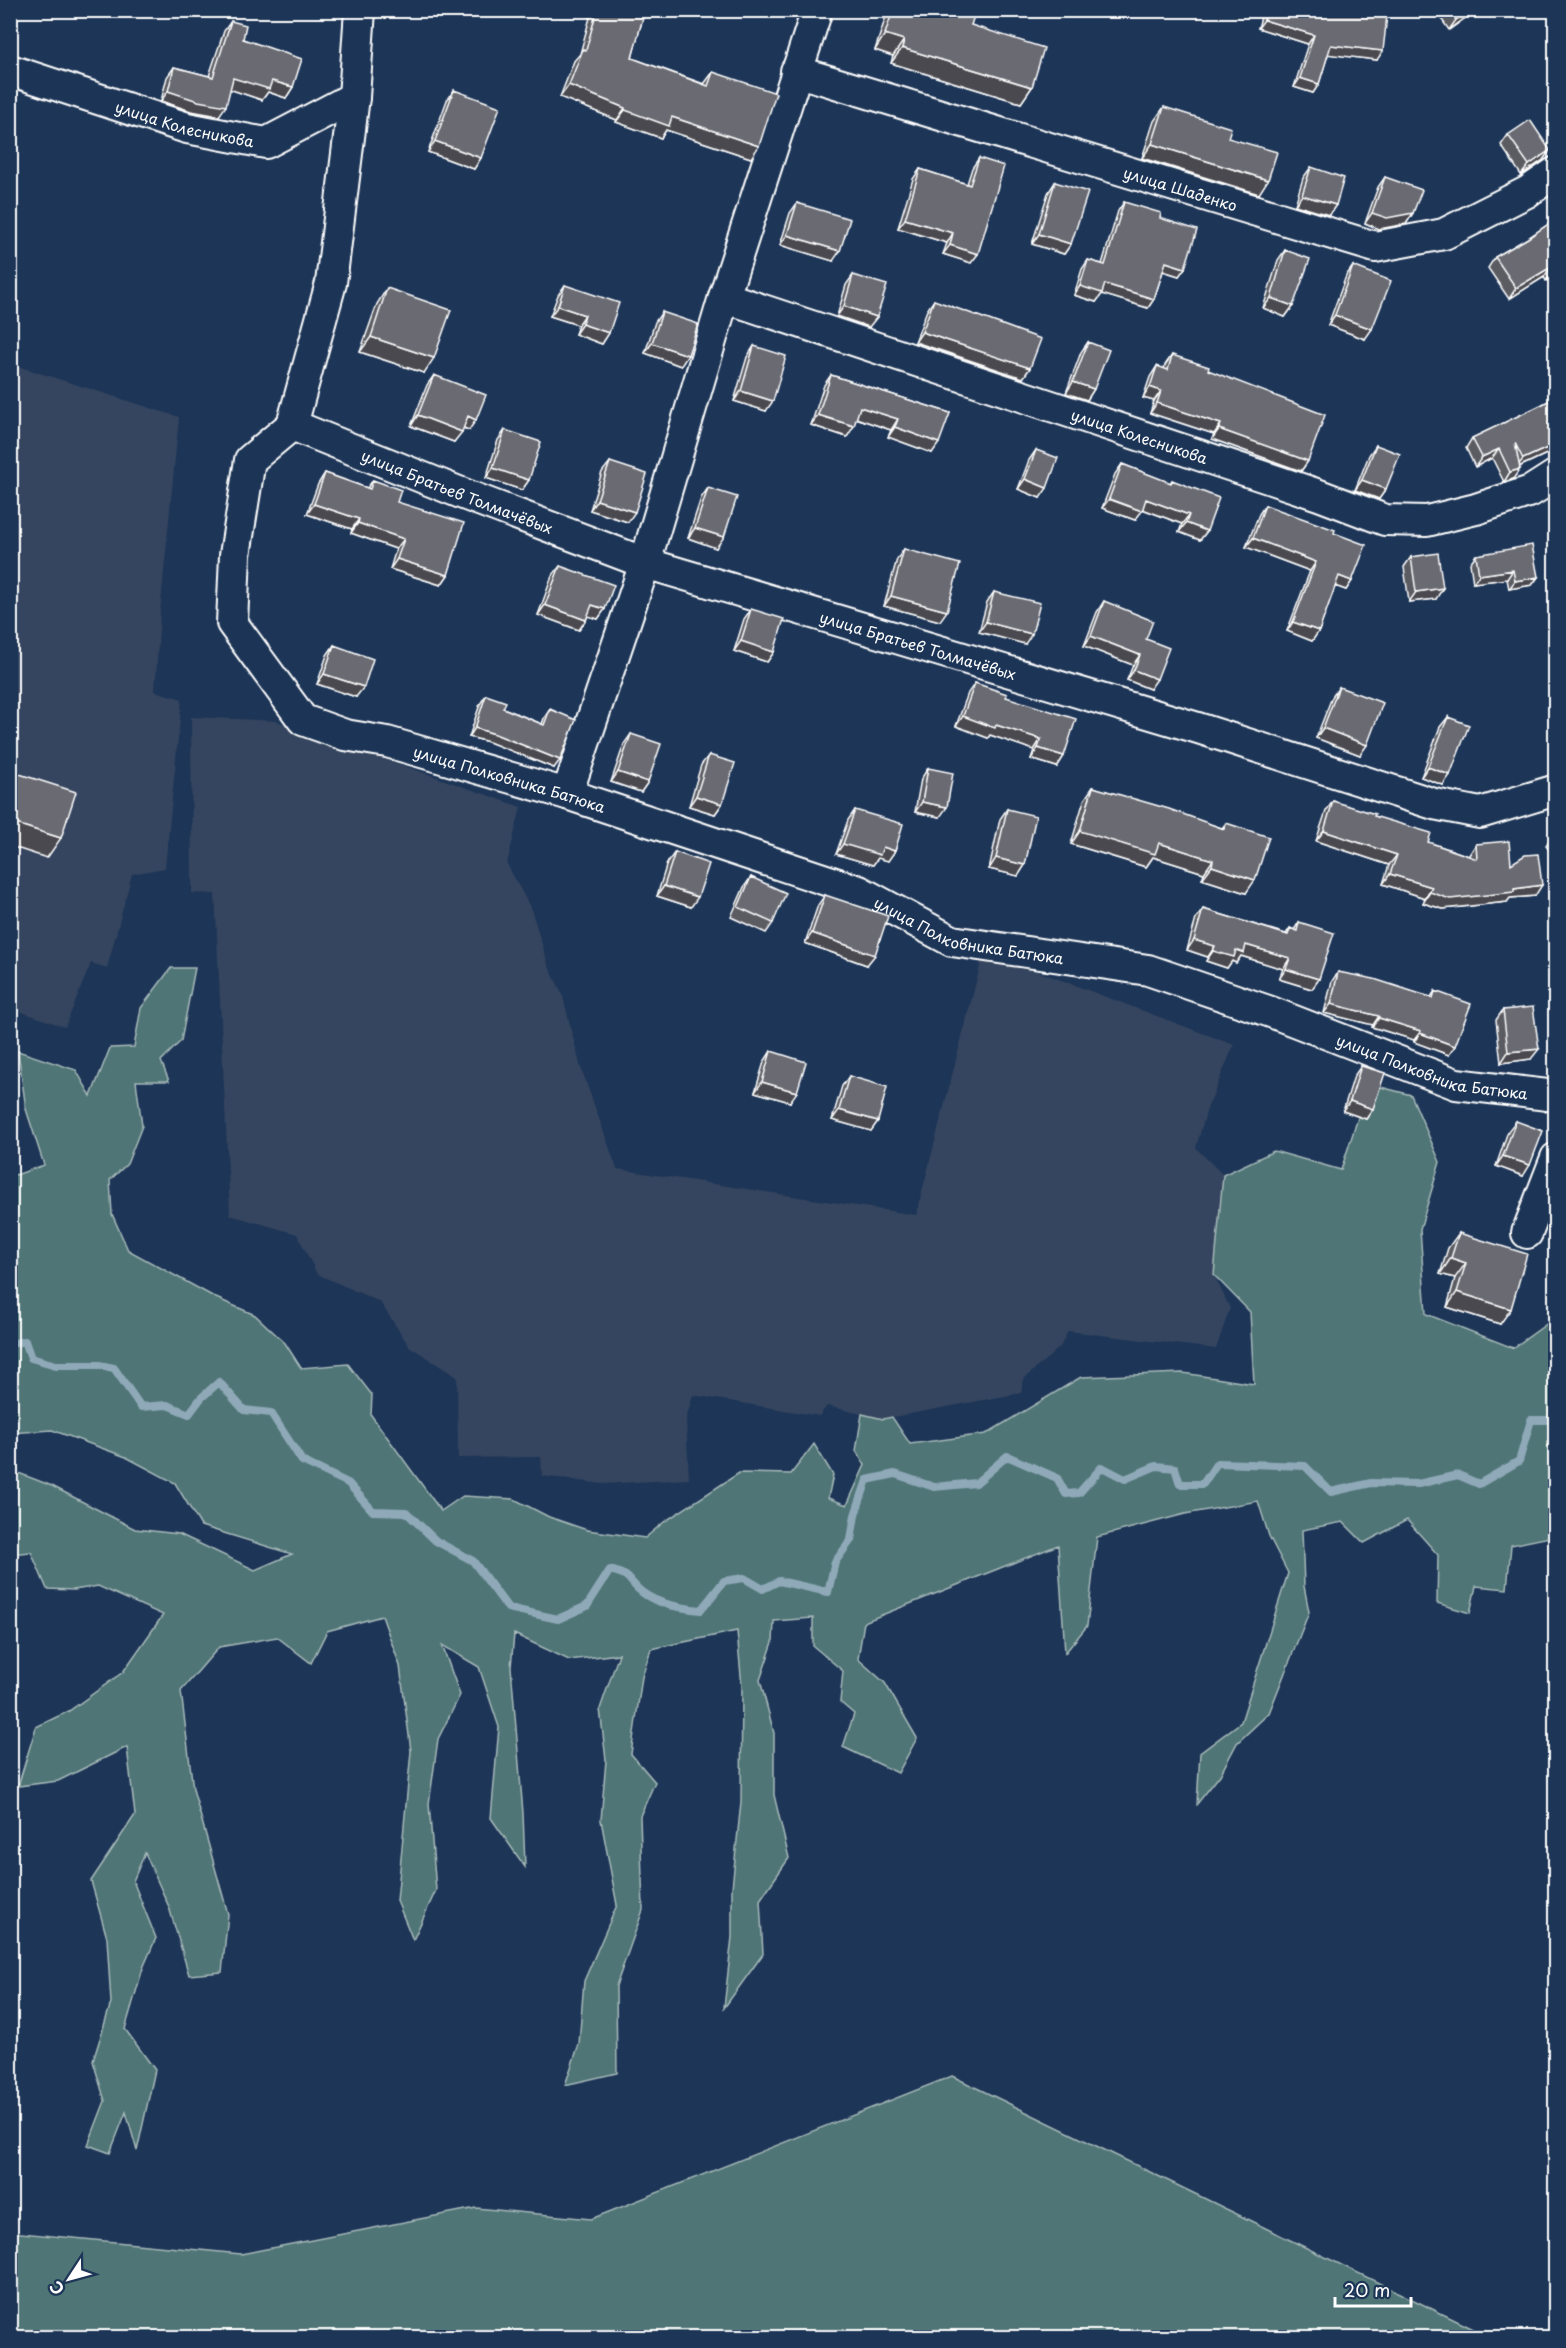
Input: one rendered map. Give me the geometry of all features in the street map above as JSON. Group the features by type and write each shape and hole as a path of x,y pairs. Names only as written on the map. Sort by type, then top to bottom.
{"street":[{"path":"292,425 332,283 354,97 360,10"},
{"path":"567,794 645,563 724,297 817,10"},
{"name":"улица Колесникова","path":"10,70 187,128 266,143 354,97"},
{"name":"улица Шаденко","path":"796,71 1375,247 1444,234 1527,192 1556,172"},
{"name":"улица Колесникова","path":"724,297 1319,495 1385,520 1427,521 1476,509 1531,491 1556,475"},
{"name":"улица Братьев Толмачёвых","path":"292,425 466,495 645,563 1198,728 1434,804 1480,813 1556,790"},
{"name":"улица Полковника Батюка","path":"292,425 250,460 235,555 232,623 303,720 345,735 387,742 567,794 859,891 952,941 1148,970 1271,1012 1456,1084 1555,1097"},
{"path":"1527,1233 1556,1158"}],"shaded area":[{"path":"11,364 179,417 160,613 155,691 182,699 165,868 132,874 107,968 91,963 65,1027 11,1008"},
{"path":"191,717 277,721 521,807 507,864 531,909 549,967 562,993 581,1068 617,1169 916,1215 984,951 1234,1045 1207,1109 1196,1148 1223,1175 1214,1275 1230,1308 1216,1349 1068,1331 1060,1347 1024,1379 1021,1393 883,1419 827,1406 819,1416 693,1395 686,1419 689,1479 603,1484 542,1476 541,1457 458,1458 457,1377 409,1346 380,1302 317,1274 297,1234 230,1215 215,894 192,893"}],"green space":[{"path":"171,968 195,968 181,1041 161,1061 169,1081 136,1081 142,1126 127,1164 110,1180 112,1214 128,1250 216,1298 255,1315 285,1343 301,1368 348,1364 372,1395 371,1415 441,1511 463,1496 514,1499 549,1517 587,1530 645,1538 664,1522 739,1473 791,1474 814,1444 833,1475 828,1498 847,1505 865,1465 856,1451 862,1414 883,1419 892,1417 910,1444 986,1434 1081,1377 1183,1373 1254,1384 1250,1312 1214,1275 1223,1175 1274,1151 1341,1170 1369,1084 1411,1095 1440,1162 1420,1229 1426,1314 1513,1348 1555,1318 1555,1536 1511,1545 1507,1589 1476,1586 1470,1613 1437,1603 1438,1555 1407,1520 1364,1543 1343,1522 1302,1530 1304,1586 1309,1612 1269,1713 1237,1743 1220,1775 1197,1804 1200,1753 1241,1722 1288,1573 1269,1536 1258,1501 1185,1514 1097,1537 1087,1626 1065,1653 1058,1545 864,1622 858,1659 885,1683 917,1738 898,1773 843,1747 854,1714 840,1702 843,1671 813,1646 813,1618 774,1621 773,1642 760,1680 774,1733 774,1795 789,1858 760,1900 763,1954 724,2008 732,1937 732,1888 741,1802 742,1687 737,1631 651,1649 642,1677 631,1754 655,1782 640,1816 643,1910 616,1986 617,2073 565,2085 579,2044 584,1981 617,1905 601,1820 606,1760 600,1709 619,1654 569,1660 514,1634 511,1667 525,1867 491,1818 499,1727 479,1667 442,1645 460,1695 438,1739 429,1804 436,1890 413,1940 397,1901 411,1751 400,1666 382,1616 327,1631 311,1663 277,1637 219,1647 181,1691 193,1789 228,1914 222,1972 189,1975 169,1907 145,1853 133,1881 156,1938 143,1968 125,2029 155,2070 137,2151 126,2112 110,2153 88,2145 105,2101 93,2061 111,2003 107,1938 91,1881 135,1815 127,1747 58,1781 18,1786 36,1727 69,1711 123,1672 163,1615 98,1586 74,1590 47,1589 31,1552 11,1554 11,1470 52,1486 135,1529 179,1534 255,1570 292,1554 201,1526 175,1483 126,1457 52,1430 11,1433 10,1172 16,1175 44,1165 26,1109 18,1051 76,1070 91,1096 110,1048 134,1047 141,1008"},
{"path":"952,2076 1490,2337 11,2337 11,2232 241,2254 476,2208 591,2219"}],"building":[{"path":"597,10 645,10 632,58 708,86 713,72 776,93 759,146 672,117 669,126 625,110 625,108 569,85 583,49 586,50"},
{"path":"893,10 957,10 974,16 971,25 1044,48 1032,87 902,48 904,40 885,34"},
{"path":"1267,10 1358,10 1387,15 1383,51 1331,45 1319,84 1300,78 1314,35 1264,20"},
{"path":"1449,10 1469,10 1456,20"},
{"path":"231,21 246,25 243,39 302,59 293,87 272,81 269,89 233,78 226,106 198,101 168,91 174,67 213,77"},
{"path":"454,90 500,107 481,158 435,141"},
{"path":"1164,107 1231,128 1228,138 1277,152 1268,180 1152,144"},
{"path":"1530,120 1550,150 1529,165 1508,135"},
{"path":"979,158 1004,166 978,254 950,245 953,233 905,219 920,169 970,185"},
{"path":"1311,167 1344,178 1336,205 1302,195"},
{"path":"1385,177 1422,190 1413,213 1387,218 1372,213"},
{"path":"1055,182 1088,192 1071,244 1039,234"},
{"path":"1124,202 1161,213 1160,218 1197,230 1185,268 1166,262 1154,299 1105,284 1102,293 1080,286 1088,260 1105,265"},
{"path":"797,203 850,219 840,251 787,235"},
{"path":"1556,219 1556,269 1553,270 1551,267 1516,288 1495,257"},
{"path":"1285,250 1310,259 1293,306 1271,298"},
{"path":"1353,266 1391,281 1372,329 1335,315"},
{"path":"853,275 887,285 877,317 844,306"},
{"path":"565,285 619,303 609,333 582,324 585,315 558,306"},
{"path":"387,288 451,310 434,358 371,337"},
{"path":"934,300 1041,339 1030,368 922,332"},
{"path":"662,312 698,324 688,355 652,343"},
{"path":"1088,342 1109,350 1094,389 1073,382"},
{"path":"754,346 786,356 773,401 741,391"},
{"path":"1172,355 1209,367 1208,370 1325,415 1308,461 1219,429 1221,424 1157,403 1161,391 1150,387 1157,366 1168,370"},
{"path":"434,375 486,395 476,420 468,416 462,432 418,415"},
{"path":"831,375 950,413 939,443 895,427 898,419 860,407 854,426 818,415"},
{"path":"1556,397 1556,444 1523,459 1515,443 1520,469 1510,472 1499,449 1482,457 1472,438"},
{"path":"505,430 541,442 529,480 493,468"},
{"path":"1376,445 1400,454 1386,489 1362,480"},
{"path":"1036,450 1058,458 1047,488 1025,479"},
{"path":"610,462 647,474 635,512 597,500"},
{"path":"1122,464 1219,498 1207,531 1186,523 1189,515 1146,499 1142,511 1109,499"},
{"path":"325,473 370,489 373,480 401,490 397,502 464,523 448,575 397,559 404,539 358,523 359,519 314,504"},
{"path":"708,488 737,497 724,537 695,528"},
{"path":"1265,505 1335,530 1334,533 1366,545 1352,581 1339,576 1319,631 1293,622 1316,562 1253,538"},
{"path":"1532,545 1538,577 1515,581 1513,570 1479,575 1476,555"},
{"path":"904,549 960,564 947,611 891,596"},
{"path":"1438,553 1443,588 1416,592 1411,557"},
{"path":"560,566 614,585 605,609 592,605 586,620 545,605"},
{"path":"994,592 1040,603 1032,634 986,622"},
{"path":"1104,601 1153,621 1146,639 1169,648 1157,679 1134,670 1140,655 1091,636"},
{"path":"751,609 784,619 774,652 741,641"},
{"path":"334,645 373,659 364,687 324,674"},
{"path":"975,683 1007,694 1006,697 1076,719 1064,756 1038,748 1041,739 996,725 995,728 963,716"},
{"path":"1339,687 1383,703 1367,745 1323,728"},
{"path":"486,695 506,702 503,708 544,725 550,709 576,720 560,760 475,728"},
{"path":"1448,717 1469,725 1450,775 1428,767"},
{"path":"631,734 661,744 648,782 618,772"},
{"path":"709,755 735,763 722,804 696,796"},
{"path":"928,768 953,773 947,807 922,802"},
{"path":"10,771 76,792 61,838 10,822"},
{"path":"1093,787 1169,809 1224,829 1226,823 1269,837 1255,880 1212,866 1213,860 1159,843 1155,854 1080,831"},
{"path":"1333,801 1431,833 1428,842 1477,859 1476,844 1509,841 1511,864 1525,855 1538,854 1542,885 1514,889 1514,892 1450,899 1430,892 1432,887 1390,874 1397,855 1324,831"},
{"path":"1007,809 1036,816 1025,865 996,858"},
{"path":"855,810 903,824 895,851 883,847 880,855 843,844"},
{"path":"675,852 709,864 698,897 664,886"},
{"path":"751,877 786,893 773,923 738,907"},
{"path":"825,895 888,916 875,955 812,933"},
{"path":"1203,909 1288,935 1290,928 1297,931 1299,922 1334,933 1319,979 1286,969 1290,958 1246,945 1244,953 1236,950 1234,957 1213,951 1215,946 1194,940"},
{"path":"1338,972 1374,979 1433,998 1435,991 1471,1004 1455,1046 1420,1033 1421,1031 1379,1018 1379,1016 1331,1004"},
{"path":"1533,1007 1539,1049 1508,1052 1503,1010"},
{"path":"771,1051 806,1062 797,1092 762,1082"},
{"path":"1361,1066 1385,1073 1373,1109 1350,1101"},
{"path":"849,1076 887,1087 878,1121 839,1110"},
{"path":"1516,1121 1543,1131 1530,1165 1503,1156"},
{"path":"1459,1233 1527,1254 1511,1309 1457,1292 1466,1263 1451,1258"}],"waterway":[{"path":"10,1344 25,1341 31,1358 56,1365 99,1365 114,1368 141,1407 167,1405 189,1414 201,1398 219,1382 244,1410 271,1413 302,1461 348,1483 373,1511 406,1512 436,1541 473,1561 508,1608 558,1619 587,1606 610,1570 627,1577 649,1597 663,1603 701,1610 724,1581 744,1578 763,1589 779,1581 828,1592 835,1562 851,1540 855,1515 867,1480 895,1474 934,1487 976,1483 1007,1456 1057,1478 1066,1494 1079,1493 1102,1467 1125,1479 1156,1466 1175,1468 1180,1484 1203,1484 1217,1463 1305,1466 1331,1492 1371,1483 1418,1484 1458,1475 1479,1484 1519,1461 1531,1420 1556,1420"}]}
